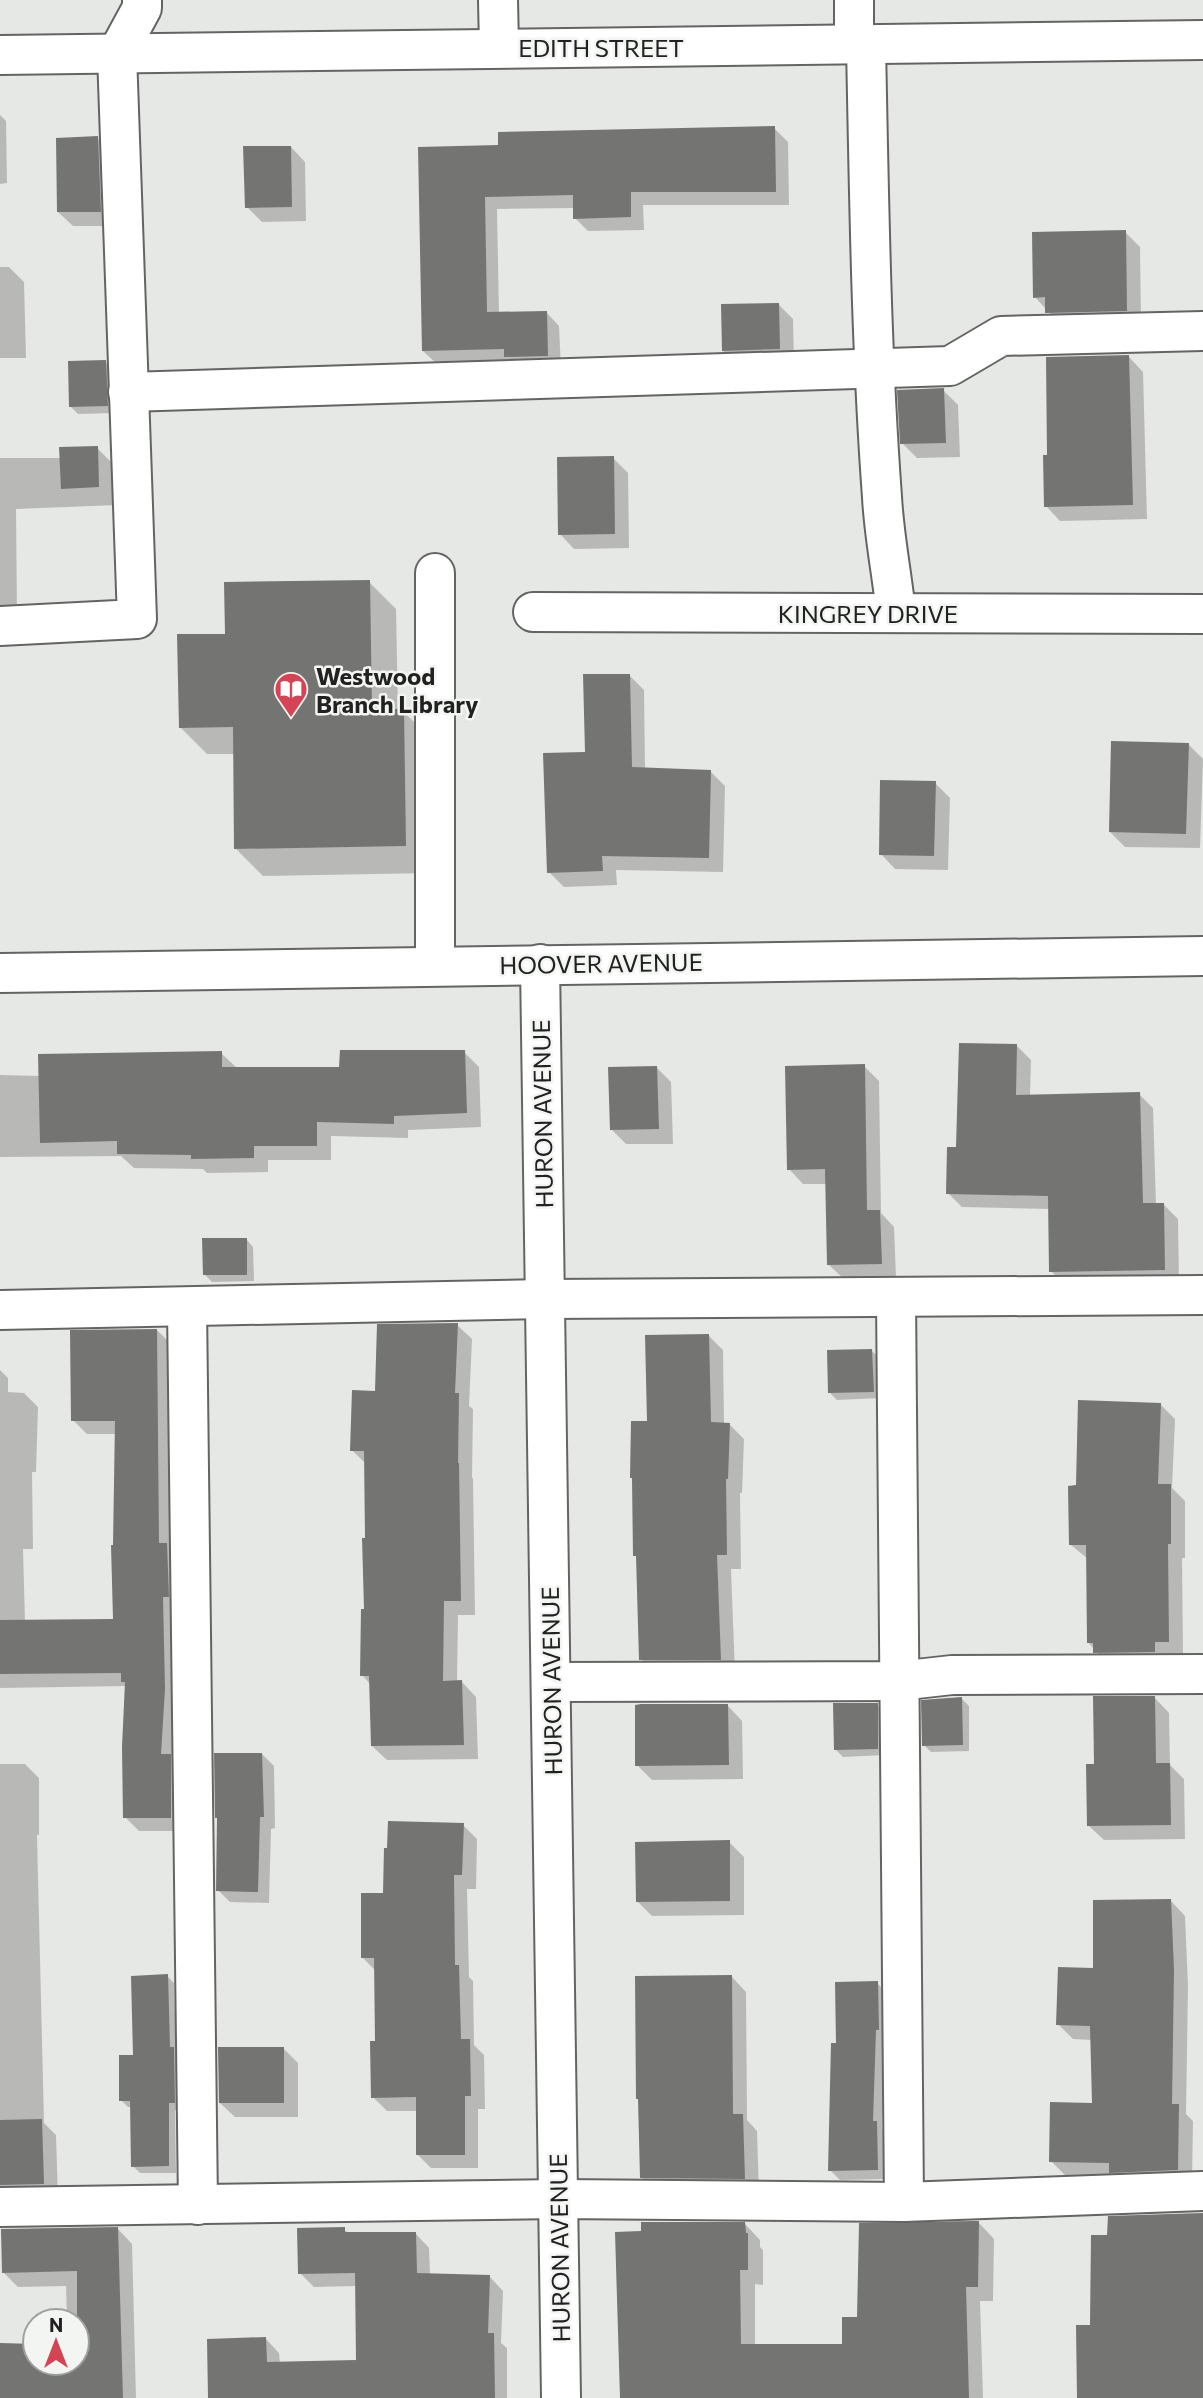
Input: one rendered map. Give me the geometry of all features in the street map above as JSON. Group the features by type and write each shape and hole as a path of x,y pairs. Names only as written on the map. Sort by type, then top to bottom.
{"street":[{"path":"0,626 137,619 117,54 142,8 142,0"},
{"path":"498,0 499,47"},
{"path":"854,0 860,45 883,511 896,613"},
{"name":"EDITH STREET","path":"0,55 1203,40"},
{"path":"128,392 950,366 1001,336 1203,331"},
{"path":"435,573 435,966"},
{"name":"KINGREY DRIVE","path":"533,612 1203,614"},
{"name":"HOOVER AVENUE","path":"0,973 1203,956"},
{"name":"HURON AVENUE","path":"540,964 561,2398"},
{"path":"0,1310 545,1299 1203,1295"},
{"path":"896,1298 904,2202"},
{"path":"187,1307 198,2205"},
{"path":"551,1682 898,1681 952,1675 1203,1674"},
{"path":"0,2207 558,2199 904,2202 1203,2191"}],"building":[{"path":"775,126 776,192 631,192 631,217 573,219 573,195 485,197 487,312 547,311 548,356 504,357 504,349 422,351 418,147 498,145 498,132"},
{"path":"98,136 101,212 57,212 56,138"},
{"path":"243,146 291,146 292,207 245,208"},
{"path":"1126,230 1127,311 1045,313 1045,297 1033,298 1032,232"},
{"path":"779,303 780,349 722,351 721,304"},
{"path":"1129,355 1133,505 1044,507 1043,455 1047,455 1046,357"},
{"path":"106,360 108,406 69,407 68,361"},
{"path":"944,388 946,443 900,444 897,390"},
{"path":"98,446 99,487 61,489 59,447"},
{"path":"614,456 615,534 558,535 557,457"},
{"name":"Westwood Branch Library","path":"370,580 372,709 404,709 406,846 234,849 233,727 179,728 177,634 225,634 224,582"},
{"path":"583,674 630,674 632,767 711,770 709,858 602,856 603,871 547,873 543,753 585,752"},
{"path":"1111,741 1189,743 1186,834 1109,832"},
{"path":"880,780 936,781 934,856 879,855"},
{"path":"959,1043 1017,1044 1016,1095 1140,1092 1143,1203 1164,1203 1165,1270 1049,1272 1048,1196 946,1194 947,1147 956,1147"},
{"path":"340,1050 465,1050 467,1113 394,1116 394,1124 317,1122 317,1146 254,1146 254,1158 191,1159 191,1155 117,1154 117,1141 40,1143 38,1054 222,1051 222,1067 339,1067"},
{"path":"865,1064 867,1210 880,1210 882,1264 827,1265 825,1169 787,1170 785,1066"},
{"path":"657,1066 659,1129 610,1130 608,1067"},
{"path":"202,1238 247,1238 247,1275 203,1275"},
{"path":"458,1323 455,1393 459,1393 461,1601 444,1601 443,1681 462,1680 464,1745 371,1746 369,1676 360,1676 361,1609 364,1609 364,1451 350,1451 352,1390 375,1391 377,1324"},
{"path":"157,1329 159,1543 167,1543 169,1597 163,1597 165,1689 161,1754 171,1754 171,1818 123,1818 125,1682 121,1682 121,1673 0,1674 0,1620 113,1619 111,1545 115,1421 71,1421 70,1330"},
{"path":"709,1334 711,1422 730,1423 726,1479 727,1555 717,1555 721,1660 639,1660 636,1556 633,1556 630,1478 631,1421 647,1421 645,1335"},
{"path":"872,1349 874,1392 828,1393 827,1350"},
{"path":"1078,1400 1161,1403 1158,1484 1171,1484 1171,1544 1168,1544 1169,1642 1155,1642 1155,1652 1093,1653 1093,1643 1087,1643 1086,1545 1069,1545 1068,1486 1076,1485"},
{"path":"1093,1696 1155,1696 1156,1763 1170,1763 1171,1825 1087,1826 1086,1764 1094,1764"},
{"path":"962,1697 963,1745 922,1746 921,1700"},
{"path":"833,1703 878,1703 878,1749 834,1750"},
{"path":"728,1704 729,1765 635,1766 635,1705"},
{"path":"214,1753 262,1753 264,1817 260,1817 258,1892 216,1891"},
{"path":"388,1821 464,1823 462,1875 454,1875 455,1965 459,1965 461,2039 470,2039 471,2096 465,2096 465,2155 416,2155 416,2097 371,2098 370,2041 375,2041 374,1958 361,1958 361,1893 383,1893 384,1848 387,1848"},
{"path":"730,1840 730,1901 636,1902 635,1842"},
{"path":"1171,1899 1174,1970 1172,2104 1179,2104 1178,2170 1109,2173 1109,2163 1049,2162 1050,2102 1092,2103 1090,2026 1056,2025 1058,1967 1093,1968 1093,1900"},
{"path":"168,1974 175,2103 169,2103 169,2166 131,2167 130,2101 119,2101 119,2055 133,2055 131,1976"},
{"path":"732,1975 733,2114 743,2114 745,2179 640,2178 635,1976"},
{"path":"878,1981 879,2030 876,2030 873,2121 877,2121 878,2170 828,2171 831,2043 836,2043 835,1982"},
{"path":"218,2047 284,2047 284,2103 219,2103"},
{"path":"42,2119 44,2184 0,2185 0,2120"},
{"path":"1203,2213 1203,2398 1077,2398 1076,2325 1090,2325 1091,2235 1107,2235 1108,2216"},
{"path":"979,2221 978,2287 966,2287 969,2398 620,2398 615,2232 641,2231 641,2222 745,2222 748,2233 748,2270 740,2270 741,2344 842,2344 842,2317 857,2317 859,2223"},
{"path":"118,2227 123,2398 0,2398 0,2343 21,2344 21,2377 91,2377 91,2307 77,2307 77,2271 2,2273 1,2229"},
{"path":"345,2227 345,2232 416,2232 417,2273 490,2275 488,2333 494,2333 495,2398 208,2398 207,2339 266,2337 267,2362 356,2360 355,2273 298,2274 297,2228"}],"place":[{"name":"Westwood Branch Library","path":"291,719"}]}
